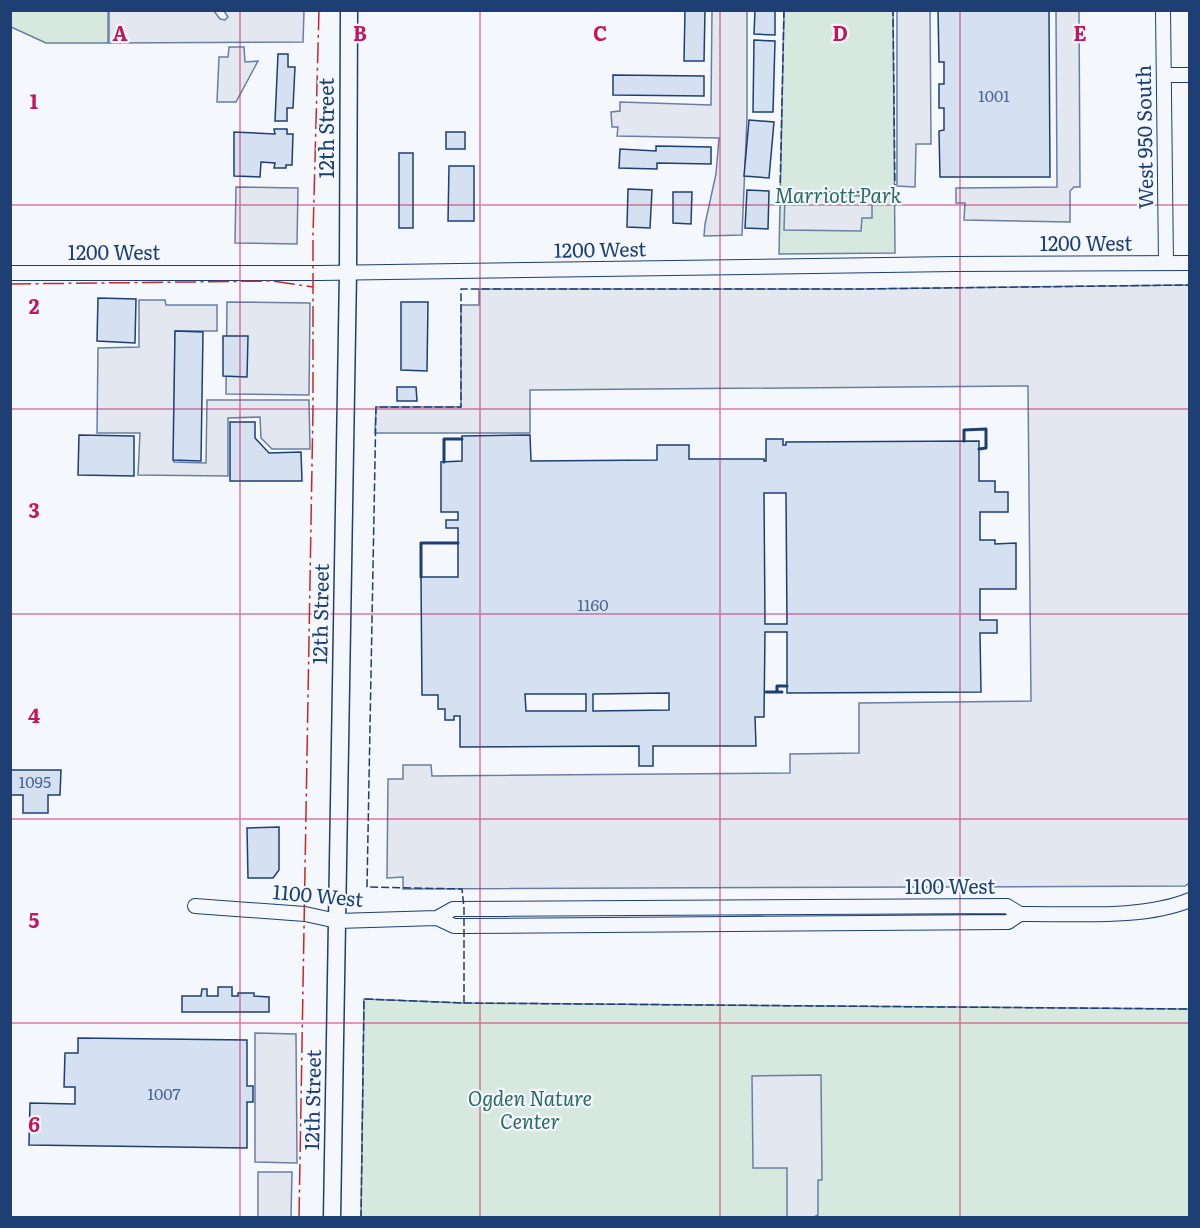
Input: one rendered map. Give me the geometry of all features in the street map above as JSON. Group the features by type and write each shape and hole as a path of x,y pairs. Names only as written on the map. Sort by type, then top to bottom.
{"main road":[{"name":"12th Street","path":"332,1218 348,272 349,10"}],"street":[{"name":"West 950 South","path":"1163,10 1166,263"},
{"path":"1164,75 1190,75"},
{"name":"1200 West","path":"10,273 348,272 1190,263"},
{"path":"1020,914 1148,912 1190,900"},
{"name":"1100 West","path":"195,906 305,914 337,921 437,918 453,909 488,908 1007,906 1020,914 1008,922 453,926 437,918"},
{"path":"488,908 488,925"}],"green space":[{"path":"11,10 108,11 108,43 46,43 11,27"},
{"name":"Marriott Park","path":"784,11 893,11 895,253 779,254"},
{"name":"Ogden Nature Center","path":"364,999 464,1003 1189,1009 1189,1217 361,1218"}],"shaded area":[{"path":"109,11 214,11 220,19 225,20 228,17 224,11 304,11 303,42 109,43"},
{"path":"712,11 747,11 747,117 742,235 704,236 716,174 719,138 617,136 618,127 612,127 611,112 620,111 620,102 711,105"},
{"path":"897,11 930,11 931,144 916,144 915,187 897,186"},
{"path":"1056,11 1079,11 1080,187 1074,187 1070,191 1070,222 964,220 965,203 956,203 956,188 1057,187"},
{"path":"229,47 244,47 245,62 258,61 236,102 217,102 219,57 228,57"},
{"path":"236,187 298,188 297,244 235,243"},
{"path":"785,195 872,196 872,218 862,218 861,231 784,230"},
{"path":"1189,285 1189,883 1185,886 403,889 403,877 387,878 388,779 403,779 403,765 431,765 432,776 790,773 790,754 859,753 859,703 1031,701 1028,386 530,390 530,433 375,433 376,407 461,407 461,305 479,305 479,289 857,289"},
{"path":"139,300 165,300 166,305 217,305 217,331 175,331 174,462 206,463 207,400 309,400 310,449 272,449 261,438 260,417 228,418 228,476 138,475 140,433 97,433 98,348 139,347"},
{"path":"227,302 310,303 309,395 226,394"},
{"path":"255,1033 296,1034 297,1163 255,1162"},
{"path":"821,1075 822,1180 818,1180 818,1215 787,1217 787,1168 753,1168 752,1076"},
{"path":"258,1172 292,1172 291,1217 258,1217"}],"building":[{"path":"685,10 705,10 704,61 684,61"},
{"path":"755,10 775,10 775,35 754,34"},
{"path":"938,10 1049,10 1050,177 940,177 939,131 944,130 944,108 939,108 939,84 944,84 944,62 939,62"},
{"path":"754,40 775,41 773,112 753,112"},
{"path":"278,54 288,54 288,67 295,67 293,108 287,108 287,121 275,121"},
{"path":"613,75 704,76 704,96 613,95"},
{"path":"749,120 774,122 769,178 744,176"},
{"path":"274,129 287,129 287,134 293,134 292,165 286,165 286,168 274,168 275,163 261,162 260,177 234,176 234,132 275,134"},
{"path":"446,132 465,132 465,149 446,149"},
{"path":"656,146 711,147 711,164 657,163 657,169 619,168 620,149 656,151"},
{"path":"399,153 413,153 413,228 399,228"},
{"path":"449,166 474,166 474,221 448,221"},
{"path":"628,189 652,190 650,228 627,227"},
{"path":"747,190 769,191 768,229 745,228"},
{"path":"673,192 692,192 691,224 673,223"},
{"path":"98,298 136,299 135,343 97,341"},
{"path":"401,302 428,302 427,371 401,370"},
{"path":"175,331 203,332 201,461 173,460"},
{"path":"223,336 248,336 247,377 223,376"},
{"path":"397,387 416,387 417,401 397,401"},
{"path":"230,422 255,422 255,438 269,453 301,452 302,481 230,481"},
{"path":"79,435 134,436 134,476 78,475"},
{"path":"530,435 531,461 657,460 657,445 689,445 689,459 764,459 766,461 766,439 783,439 783,445 786,445 786,442 979,441 979,481 995,481 995,492 1008,492 1008,512 980,512 980,540 995,540 995,544 1016,543 1016,589 980,589 980,620 997,620 997,633 980,633 981,692 787,693 787,632 765,632 764,717 755,717 756,746 653,746 653,766 639,766 639,746 460,747 460,716 454,716 454,720 445,720 445,709 438,709 438,695 422,695 421,577 458,577 458,528 446,528 446,520 458,520 458,512 441,512 441,462 462,461 462,436","holes":["764,493 786,493 787,624 765,624","669,693 669,710 593,711 593,694","525,694 586,694 586,711 526,711"]},
{"path":"10,770 61,770 60,795 48,795 48,813 23,813 23,795 10,795"},
{"path":"279,827 279,870 273,878 248,878 247,828"},
{"path":"218,987 232,987 232,996 238,996 238,993 254,993 254,996 269,997 269,1012 182,1012 182,996 201,996 202,989 207,989 207,996 218,996"},
{"path":"78,1038 247,1040 247,1086 253,1086 253,1102 247,1102 247,1148 29,1145 30,1103 75,1104 75,1087 64,1087 65,1053 78,1053"}],"fence":[{"path":"784,10 780,192 895,192 893,10"},
{"path":"464,1003 462,889 367,887 376,407 461,407 461,289 857,289 1190,285"},
{"path":"361,1218 364,999 464,1003 1190,1009"}],"wall":[{"path":"964,441 964,430 986,429 986,448 979,449"},
{"path":"444,462 444,439 462,439"},
{"path":"421,577 421,543 458,543"},
{"path":"777,692 777,686 787,686"},
{"path":"766,692 782,692"}],"power":[{"path":"299,1218 313,408 313,235 319,10"},
{"path":"10,284 273,281 313,287"}]}
